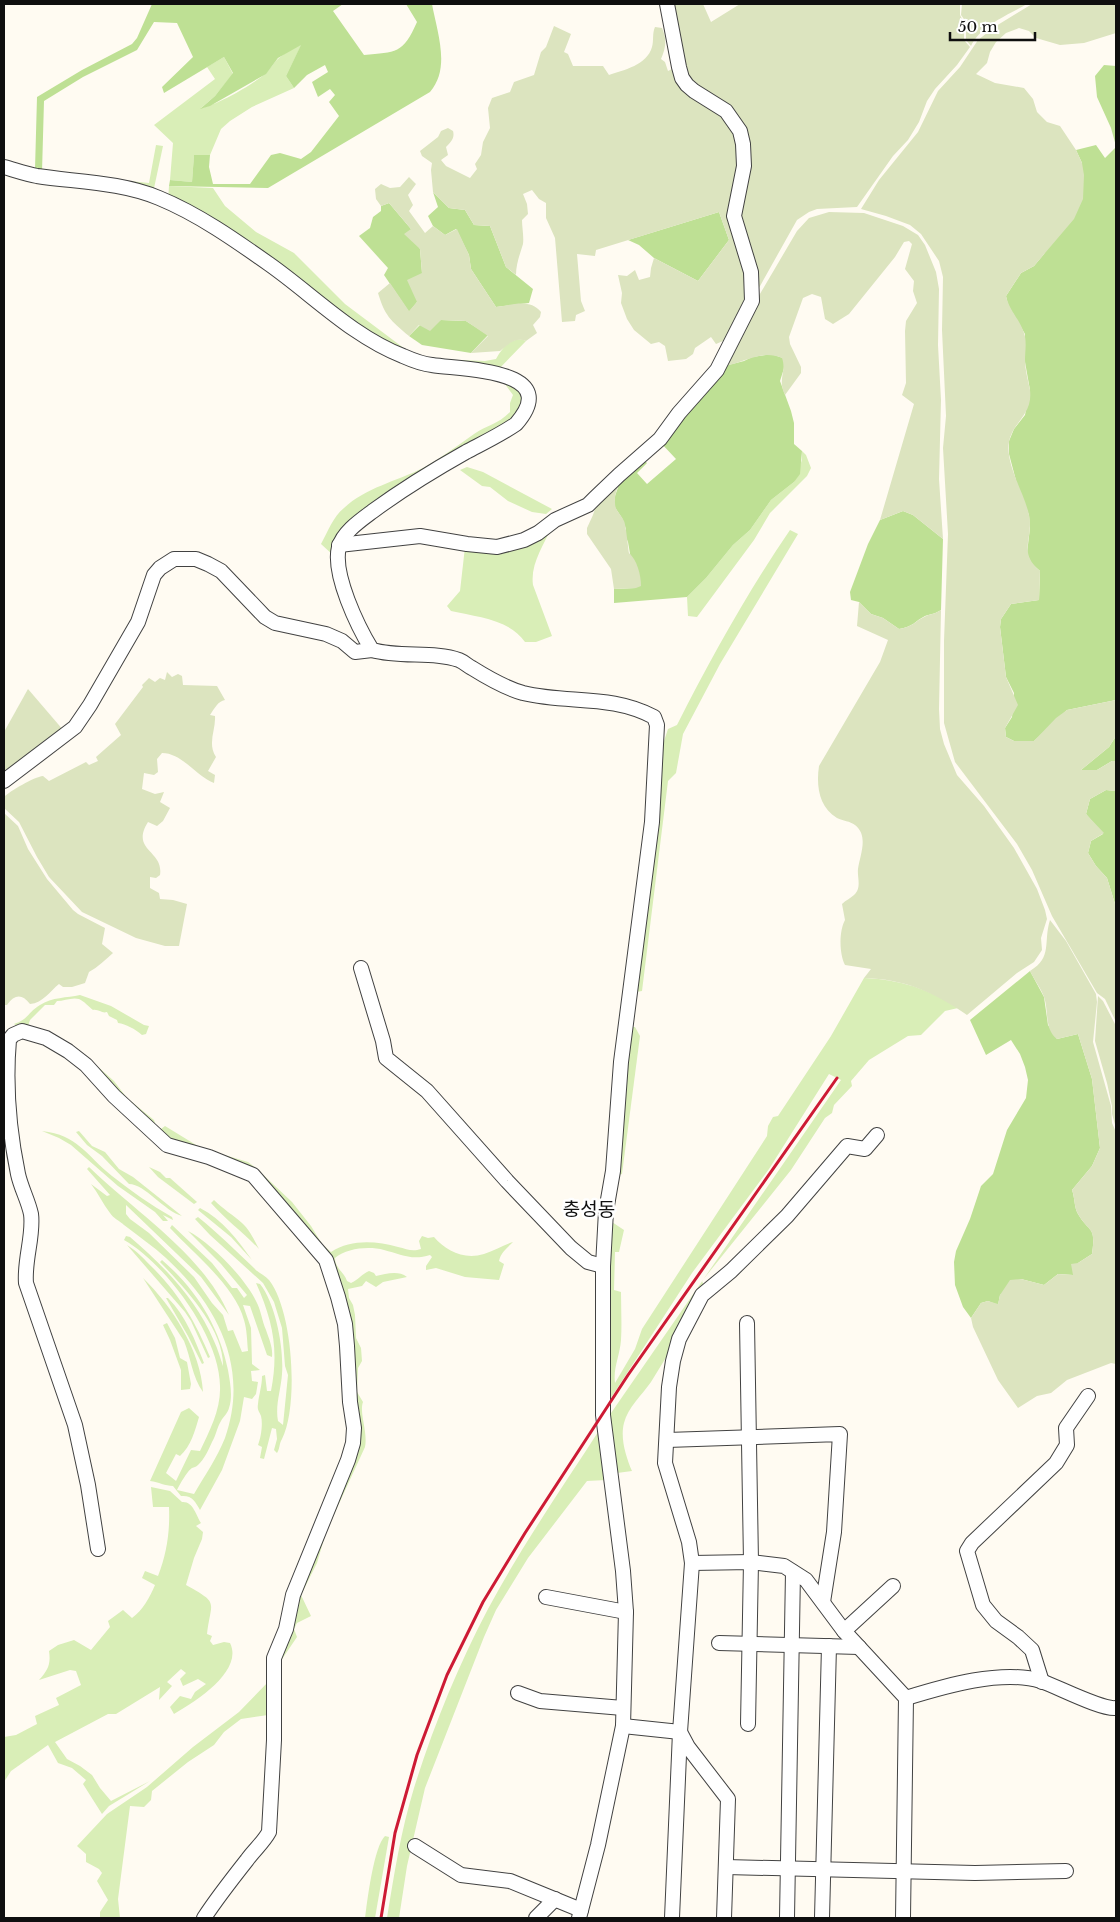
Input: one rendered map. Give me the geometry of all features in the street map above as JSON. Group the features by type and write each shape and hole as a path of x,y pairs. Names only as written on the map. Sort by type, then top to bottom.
{"street":[{"path":"339,545 420,536 467,544 497,546 524,540 538,533 555,520 588,505 596,498 660,439 678,413 717,370 752,301 751,272 734,216 744,154 740,132 726,111 694,91 682,78 678,67 667,4"},
{"path":"4,167 34,176 133,188 160,198 206,223 270,264 328,311 381,346 404,357 429,365 496,373 514,379 525,387 529,393 530,401 527,411 516,424 406,487 352,528 339,545 338,555 342,585 356,619 372,650"},
{"path":"4,781 75,727 90,705 138,622 154,576 160,568 174,559 196,559 221,571 265,617 275,623 326,634 342,641 355,652 372,650 385,654 460,660 502,685 523,693 554,698 612,702 643,711 654,717 657,725 657,740 652,822 621,1062 613,1171 606,1211 603,1266 603,1415 623,1571 626,1612 623,1726 598,1845 580,1914 555,1899 510,1882 461,1875 415,1846"},
{"path":"362,968 383,1040 386,1058 427,1091 507,1181 571,1248 588,1262 603,1266"},
{"path":"98,1549 88,1485 74,1425 26,1283 25,1272 31,1215 18,1176 7,1091 9,1040 13,1035 22,1031 46,1038 86,1064 114,1096 155,1136 167,1145 209,1157 254,1175 326,1260 345,1324 350,1402 354,1428 353,1443 348,1460 293,1595 286,1629 274,1658 274,1740 268,1832 264,1842 256,1848 229,1882 204,1918"},
{"path":"672,1918 680,1732 692,1564 689,1542 666,1463 669,1388 673,1361 679,1339 702,1295 731,1271 787,1216 847,1146 865,1149 877,1135"},
{"path":"747,1323 751,1562 748,1724"},
{"path":"1042,1682 1032,1650 996,1621 983,1605 967,1551 972,1543 1056,1463 1067,1445 1066,1428 1088,1396"},
{"path":"666,1440 840,1434 834,1532 823,1602"},
{"path":"692,1564 751,1562 784,1566 806,1580 844,1631 906,1698 903,1918"},
{"path":"787,1918 793,1572"},
{"path":"844,1631 892,1586"},
{"path":"546,1597 626,1612"},
{"path":"719,1643 859,1647"},
{"path":"822,1918 829,1646"},
{"path":"906,1698 945,1686 978,1679 1026,1677 1105,1707 1116,1708"},
{"path":"518,1693 540,1702 624,1708"},
{"path":"623,1726 680,1732"},
{"path":"680,1732 688,1748 728,1800 724,1918"},
{"path":"726,1867 975,1873 1066,1871"},
{"path":"536,1918 555,1899"}],"green space":[{"path":"152,4 343,4 333,11 364,55 391,52 403,46 417,22 406,4 432,4 441,49 440,72 430,92 268,188 169,186 170,180 192,182 194,155 210,155 209,167 213,184 250,184 271,155 280,153 301,159 311,152 339,116 329,102 335,95 330,89 318,97 312,82 328,72 325,65 307,75 294,88 286,76 301,45 278,58 266,74 210,106 200,109 215,96 233,73 224,57 164,93 162,87 193,57 177,23 154,22 137,50 83,77 44,101 42,172 35,169 37,97 82,70 132,44 137,38"},
{"path":"669,4 703,4 711,22 740,4 960,4 960,15 964,23 964,40 970,47 957,65 935,89 908,140 893,156 857,207 817,209 797,220 755,295 739,227 742,131 688,84"},
{"path":"962,4 1027,4 988,26 971,46 966,40 966,22 961,15"},
{"path":"1032,4 1116,4 1116,33 1084,43 1060,45 1036,38 1029,31 1019,28 1006,33 996,42 990,52 987,63 976,74 995,83 1024,88 1033,99 1037,112 1047,122 1060,126 1076,150 1082,163 1084,175 1083,199 1074,219 1034,266 1021,273 1006,296 1025,336 1025,364 1030,390 1029,406 1014,429 1009,442 1010,460 1029,515 1029,557 1040,571 1039,600 1011,604 1001,619 1000,627 1006,677 1018,705 1005,728 1006,737 1014,741 1034,741 1056,718 1067,710 1116,700 1116,736 1109,747 1081,770 1097,770 1112,761 1116,761 1116,791 1106,790 1090,799 1086,814 1104,833 1091,841 1088,853 1107,878 1116,907 1116,1022 1105,999 1097,993 1052,916 1032,870 1017,844 955,762 944,723 944,641 948,534 943,448 946,416 942,330 943,277 939,261 921,234 910,225 861,209 879,180 918,132 938,91 960,67 978,40 996,26"},
{"path":"554,26 571,34 564,52 568,54 573,66 603,66 609,75 628,69 645,58 652,47 655,27 662,28 665,44 661,59 665,62 668,71 676,67 725,113 741,145 737,191 750,288 730,338 716,344 711,337 695,348 693,354 686,359 668,361 665,346 659,342 651,344 634,330 627,319 621,303 622,293 618,275 627,276 635,270 639,280 650,277 654,258 698,281 729,240 719,212 596,250 595,256 577,254 581,301 585,311 576,315 575,321 562,322 555,238 546,218 546,203 539,199 532,190 523,194 528,214 522,220 523,244 517,263 516,275 506,267 490,226 474,225 465,210 449,208 433,192 432,163 422,156 420,151 438,137 441,131 448,128 453,131 453,138 446,147 448,155 441,160 446,166 470,178 477,169 475,164 481,155 483,142 490,128 488,108 492,98 510,92 514,82 534,75 541,52 546,47"},
{"path":"302,44 286,76 294,88 252,107 221,129 210,155 194,155 192,182 170,180 173,143 154,125 215,79 207,67 224,57 233,74 215,96 201,108 225,99 253,83 266,73 282,56"},
{"path":"1104,65 1116,66 1116,146 1111,128 1097,97 1095,76"},
{"path":"156,145 163,146 153,193 42,172 149,183"},
{"path":"1096,145 1105,158 1116,147 1116,700 1067,710 1034,741 1014,741 1006,737 1005,728 1012,717 1014,693 1006,677 1000,627 1001,619 1011,604 1039,600 1040,571 1031,563 1027,553 1030,528 1029,515 1018,488 1009,454 1009,441 1014,429 1025,415 1030,390 1025,362 1025,334 1008,305 1006,296 1021,273 1034,266 1044,254 1082,163 1076,150"},
{"path":"409,177 416,184 408,195 413,205 409,211 425,233 433,226 445,235 457,229 469,255 471,269 496,307 526,304 537,308 541,312 540,317 533,325 537,333 526,341 512,342 500,351 471,353 488,336 466,321 441,320 430,331 419,325 409,336 389,317 378,293 390,283 409,311 417,302 407,280 422,273 420,249 404,234 411,229 389,203 381,206 376,199 375,189 381,184 390,188 400,187"},
{"path":"169,186 213,188 225,206 256,232 294,253 345,304 409,352 434,359 485,361 496,359 504,347 512,341 526,341 497,371 405,354 168,200"},
{"path":"433,192 449,208 465,210 474,225 490,226 506,267 533,289 529,303 496,307 471,269 469,255 456,229 445,235 433,226 428,216 438,207"},
{"path":"389,203 411,229 420,249 422,273 417,302 409,312 384,275 388,268 359,236 370,228 373,217 381,211 381,206"},
{"path":"719,212 729,240 698,281 654,258 639,245 628,240"},
{"path":"829,212 864,213 903,226 918,235 925,245 936,272 939,289 938,345 941,400 939,479 943,539 913,515 903,511 880,520 914,404 902,395 906,383 906,321 917,303 913,291 914,281 905,269 912,244 909,241 904,242 895,257 849,314 833,324 825,319 821,297 812,294 803,298 789,337 790,344 801,367 801,373 785,395 782,384 782,358 767,355 724,366 757,299 797,231 809,218"},
{"path":"441,320 466,321 488,335 471,353 422,345 409,336 420,325"},
{"path":"766,355 783,358 785,365 780,381 794,423 794,444 802,451 800,474 794,482 771,500 750,530 733,545 706,578 687,597 614,603 614,589 636,588 628,542 625,535 626,529 622,518 614,506 615,496 622,476 642,458 647,463 637,473 647,484 676,459 660,442 724,366 752,357"},
{"path":"505,384 523,392 519,415 396,489 333,555 321,544 337,516 352,501 371,490 423,468 510,412 510,403 513,395"},
{"path":"802,451 806,455 811,468 807,476 770,513 754,540 697,617 688,616 687,597 706,578 733,545 750,530 771,500 794,482 802,460"},
{"path":"467,467 483,472 552,509 546,514 532,512 508,501 490,487 482,486 460,470"},
{"path":"622,476 616,493 615,506 625,523 629,553 638,568 641,586 614,589 611,569 587,534 587,528 598,500"},
{"path":"903,511 913,515 943,539 941,610 925,616 908,627 899,629 883,618 871,614 859,602 851,600 850,592 868,544 880,520"},
{"path":"552,526 538,555 533,585 552,636 536,642 525,642 510,628 492,620 451,611 447,606 460,591 465,547 491,549"},
{"path":"790,530 798,534 720,664 683,734 676,773 668,781 642,991 636,992 649,885 659,756 668,729 677,725 730,626"},
{"path":"859,602 871,614 883,618 899,629 908,627 926,616 941,610 939,709 940,729 944,744 957,775 984,806 1014,848 1037,889 1045,910 1047,919 1041,938 1042,950 1034,962 1017,973 967,1015 943,1000 918,988 892,981 864,978 871,969 845,965 843,960 841,936 845,920 842,904 854,895 858,889 858,869 863,840 859,829 855,825 837,818 826,808 820,795 818,774 819,766 880,662 888,640 857,626"},
{"path":"167,672 172,677 178,674 182,676 183,685 217,686 225,700 218,704 210,715 215,716 212,747 216,757 208,771 215,775 214,783 176,757 162,753 157,759 158,772 154,775 144,773 142,789 155,794 164,792 160,802 170,808 163,821 157,826 148,822 143,839 160,867 160,875 156,878 150,877 150,888 159,893 160,899 187,904 179,946 165,946 136,938 82,912 49,877 19,822 4,808 4,797 28,782 43,776 49,781 86,762 89,765 98,761 96,757 121,735 115,724 143,687 142,685 149,678 155,682 160,678 165,680"},
{"path":"28,689 64,731 4,777 4,732"},
{"path":"1116,736 1116,761 1112,761 1097,770 1081,770 1109,747"},
{"path":"1106,790 1116,791 1116,907 1107,878 1088,853 1091,841 1103,834 1086,814 1090,799"},
{"path":"4,813 18,826 28,849 47,879 73,910 105,928 102,944 113,953 89,972 85,983 72,987 63,987 59,984 43,999 30,1004 24,998 16,997 7,1005 4,1005"},
{"path":"1050,920 1066,941 1096,994 1093,1042 1111,1106 1112,1123 1116,1132 1116,1364 1111,1363 1067,1380 1051,1393 1037,1396 1018,1408 998,1380 973,1327 971,1318 981,1303 988,1301 998,1304 1000,1295 1010,1280 1021,1279 1044,1285 1058,1274 1073,1275 1071,1264 1078,1263 1092,1254 1092,1234 1077,1211 1072,1190 1092,1166 1100,1148 1092,1079 1078,1034 1057,1039 1053,1035 1048,1025 1044,997 1030,971 1037,966 1045,955"},
{"path":"1030,971 1044,997 1048,1025 1057,1039 1078,1034 1092,1079 1100,1148 1092,1166 1072,1190 1077,1211 1092,1234 1092,1254 1078,1263 1073,1275 1058,1274 1044,1285 1021,1279 1000,1295 998,1305 988,1301 981,1303 971,1318 963,1307 955,1285 954,1262 956,1251 970,1219 981,1186 993,1174 1007,1130 1026,1098 1028,1080 1020,1054 1011,1040 986,1055 970,1020"},
{"path":"864,978 889,980 913,986 936,995 958,1008 945,1011 921,1035 908,1036 869,1060 851,1081 852,1086 834,1105 832,1113 825,1118 791,1170 704,1279 841,1080 829,1074 769,1169 692,1273 607,1404 609,1220 624,1230 619,1252 615,1252 614,1290 621,1292 621,1340 615,1372 615,1383 635,1349 642,1329 767,1136 768,1126 773,1117 778,1116 831,1036"},
{"path":"80,995 111,1006 149,1026 146,1034 142,1035 124,1024 118,1023 107,1012 93,1010 79,999 57,1001 54,1005 45,1005 30,1020 28,1026 68,1042 80,1051 114,1081 127,1098 154,1120 156,1126 161,1129 165,1126 201,1148 248,1162 292,1202 311,1226 322,1244 331,1252 347,1245 364,1242 381,1243 418,1250 421,1249 419,1241 422,1236 434,1237 456,1253 477,1256 513,1242 504,1250 500,1258 499,1261 504,1264 499,1280 465,1277 436,1268 426,1270 426,1266 432,1257 430,1255 412,1257 365,1248 346,1252 335,1258 338,1267 347,1281 351,1283 369,1271 376,1276 396,1273 407,1277 383,1282 376,1287 366,1281 362,1286 348,1289 355,1315 356,1338 361,1348 362,1361 358,1368 357,1392 363,1402 365,1447 326,1532 317,1563 301,1595 311,1616 297,1623 294,1629 297,1637 276,1668 297,1596 351,1459 338,1283 261,1177 169,1143 111,1087 14,1024 23,1020 45,1002"},
{"path":"1098,996 1103,1001 1116,1026 1116,1128 1107,1083 1095,1041"},
{"path":"630,1027 635,1027 640,1036 622,1174 618,1175"},
{"path":"42,1131 54,1133 73,1141 112,1176 141,1198 172,1217 173,1220 163,1215 168,1221 163,1221 155,1212 118,1186 71,1145"},
{"path":"79,1131 92,1146 105,1152 119,1169 133,1177 182,1216 168,1209 142,1188 129,1184 102,1156 87,1145 76,1132"},
{"path":"89,1167 167,1235 203,1272 229,1315 201,1277 126,1205 126,1214 130,1219 149,1233 194,1277 223,1315 228,1331 233,1330 242,1352 248,1351 246,1328 239,1307 213,1271 170,1228 172,1225 212,1263 232,1288 237,1288 244,1298 247,1295 221,1264 188,1231 216,1252 244,1282 259,1308 272,1350 272,1357 267,1355 250,1306 243,1305 251,1328 252,1364 260,1370 251,1371 252,1381 258,1382 256,1394 252,1399 244,1397 240,1421 222,1470 200,1510 193,1499 188,1496 181,1496 173,1486 150,1481 181,1412 189,1408 199,1417 194,1433 184,1452 180,1456 176,1454 166,1473 176,1481 191,1450 200,1451 219,1403 218,1367 201,1325 188,1304 157,1266 124,1240 126,1236 130,1237 155,1259 189,1297 207,1326 223,1366 222,1352 210,1323 191,1296 160,1262 162,1260 195,1296 219,1338 228,1370 231,1394 228,1410 204,1457 196,1467 188,1472 177,1490 194,1494 225,1438 232,1412 233,1387 231,1362 224,1339 214,1317 184,1276 161,1254 111,1215 91,1184 107,1196 110,1195 87,1169"},
{"path":"149,1167 160,1172 166,1178 170,1178 197,1202 194,1204 158,1177"},
{"path":"214,1200 245,1226 259,1249 211,1203"},
{"path":"200,1208 223,1224 252,1260 231,1237 198,1210"},
{"path":"198,1217 269,1280 284,1313 291,1358 291,1404 278,1451 277,1453 274,1450 277,1439 276,1429 272,1428 264,1459 260,1458 262,1447 258,1445 262,1423 258,1406 262,1376 265,1375 267,1391 271,1391 274,1349 267,1310 256,1283 260,1284 266,1293 278,1327 282,1364 277,1415 278,1421 283,1425 288,1375 285,1366 282,1328 274,1302 263,1283 210,1235 195,1219"},
{"path":"127,1245 138,1253 163,1278 179,1299 193,1321 210,1357 208,1358 185,1312"},
{"path":"143,1278 164,1302 191,1345 201,1376 203,1392 194,1374 184,1341"},
{"path":"702,1281 706,1290 651,1382 632,1406 626,1417 623,1441 632,1471 617,1473 609,1416"},
{"path":"166,1298 168,1298 185,1320 204,1363 202,1364"},
{"path":"167,1323 175,1338 180,1358 187,1362 191,1384 190,1389 181,1390 181,1370 163,1325"},
{"path":"600,1429 606,1480 587,1481 528,1558 496,1610 425,1788 407,1866 399,1918 387,1918 398,1853 409,1804 429,1742 456,1675 488,1609 514,1563"},
{"path":"151,1487 170,1491 182,1502 189,1504 194,1509 201,1523 196,1526 203,1532 202,1539 186,1585 204,1596 211,1604 207,1634 212,1636 210,1641 213,1645 224,1642 230,1643 232,1654 230,1664 224,1675 205,1694 174,1714 170,1707 180,1696 191,1699 195,1692 206,1684 198,1679 183,1686 180,1679 186,1673 181,1669 167,1682 172,1686 159,1700 160,1687 116,1714 108,1714 55,1742 67,1759 92,1775 111,1801 150,1781 109,1806 102,1814 83,1784 86,1780 72,1768 58,1763 48,1745 11,1771 4,1782 4,1737 16,1735 37,1724 35,1716 59,1705 56,1698 81,1685 76,1671 70,1670 39,1680 48,1667 50,1660 49,1651 58,1645 74,1640 91,1650 110,1627 108,1621 123,1610 132,1618 140,1611 148,1599 155,1585 142,1578 145,1571 158,1576 166,1550 169,1516 169,1507 153,1507"},
{"path":"269,1681 268,1715 241,1719 224,1732 214,1745 188,1762 152,1791 151,1800 144,1807 130,1806 118,1899 120,1918 100,1918 100,1912 108,1900 97,1881 102,1873 99,1869 86,1862 86,1854 77,1846 107,1814 147,1787 193,1747 239,1712"},
{"path":"385,1836 389,1837 375,1918 365,1918 374,1862"}],"railway":[{"path":"381,1918 395,1833 417,1755 447,1675 483,1602 525,1533 628,1375 837,1078"}],"district":[{"name":"충성동","path":"589,1209"}]}
